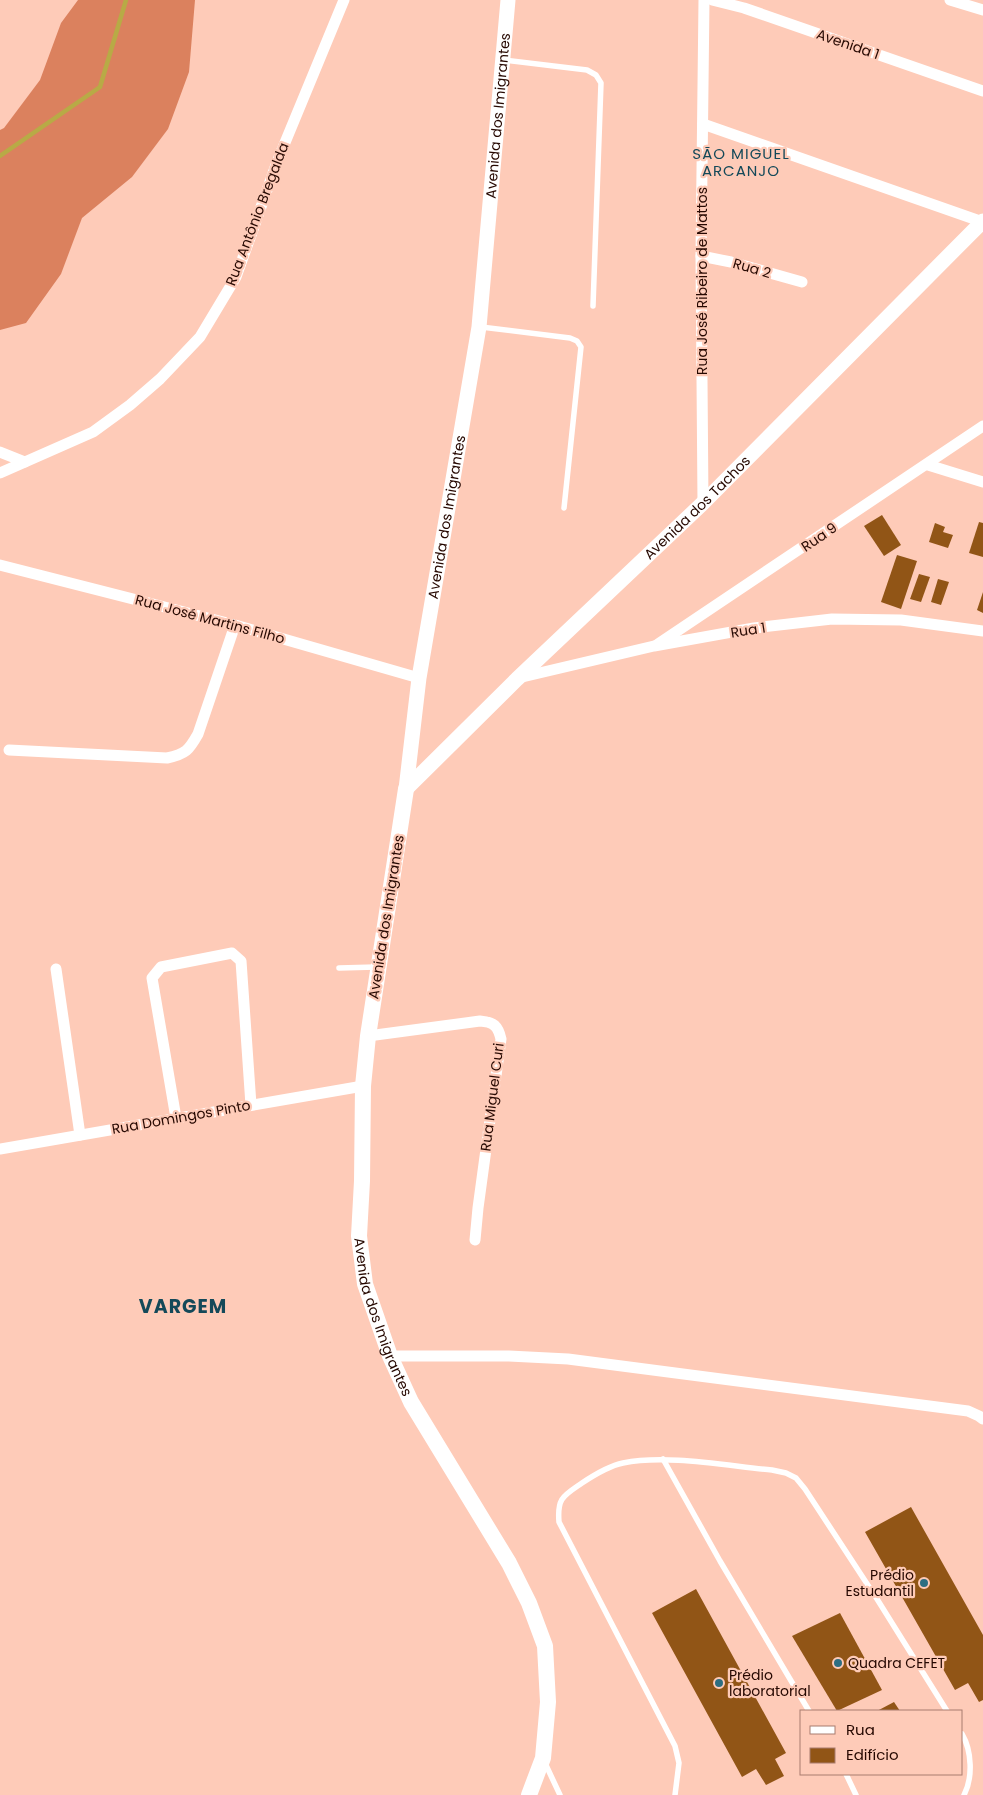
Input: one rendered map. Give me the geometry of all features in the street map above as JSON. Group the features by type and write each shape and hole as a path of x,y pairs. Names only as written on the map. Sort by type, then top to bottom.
{"main road":[{"name":"Avenida dos Imigrantes","path":"406,788 368,1036 363,1086 362,1181 359,1236 366,1284 390,1356 411,1402 509,1563 529,1603 545,1646 548,1702 543,1758 530,1795"}],"street":[{"name":"Rua Antônio Bregalda","path":"0,473 93,432 130,405 160,378 200,337 236,277 277,162 344,0"},
{"name":"Avenida dos Imigrantes","path":"406,788 419,678 479,327 508,0"},
{"name":"Rua José Ribeiro de Mattos","path":"703,503 701,256 704,0"},
{"name":"Avenida 1","path":"712,0 745,4 983,91"},
{"path":"950,0 983,10"},
{"path":"703,124 983,221"},
{"name":"Avenida dos Tachos","path":"406,788 517,679 703,503 983,221"},
{"name":"Rua 2","path":"701,256 731,262 802,282"},
{"name":"Rua 9","path":"654,646 928,465 983,426"},
{"path":"0,452 25,462"},
{"path":"928,465 983,482"},
{"name":"Rua José Martins Filho","path":"0,565 235,625 419,678"},
{"name":"Rua 1","path":"517,679 654,646 754,628 832,619 901,620 983,631"},
{"path":"9,750 167,758 182,755 191,747 198,734 235,625"},
{"path":"176,1118 152,978 161,968 232,953 241,961 252,1105"},
{"path":"56,969 80,1135"},
{"name":"Rua Miguel Curi","path":"368,1036 480,1020 490,1021 498,1028 501,1039 475,1240"},
{"name":"Rua Domingos Pinto","path":"0,1149 363,1086"},
{"path":"390,1356 509,1356 568,1359 968,1411 983,1419"}],"lane":[{"path":"502,60 587,70 596,75 601,83 593,306"},
{"path":"479,327 570,338 577,341 581,347 564,508"},
{"path":"339,968 378,967"},
{"path":"663,1459 720,1561 808,1710"},
{"path":"675,1795 679,1763 675,1746 560,1522 558,1508 564,1495 597,1472 622,1463 663,1459 786,1472 796,1478 847,1552 946,1710"},
{"path":"963,1736 971,1765 968,1787 964,1795"},
{"path":"543,1758 560,1795"},
{"path":"846,1775 856,1795"}],"shaded area":[{"path":"78,0 195,0 189,72 168,129 132,177 82,218 61,274 26,323 0,330 0,130 4,128 40,80 61,23"}],"building":[{"path":"882,515 901,545 884,556 864,526"},
{"path":"979,522 983,523 983,557 969,553"},
{"path":"935,523 945,527 943,532 953,535 948,548 929,542"},
{"path":"897,555 917,561 901,609 881,602"},
{"path":"919,574 930,577 921,602 910,599"},
{"path":"938,579 949,582 941,605 931,602"},
{"path":"983,592 983,613 977,610"},
{"name":"Prédio Estudantil","path":"911,1507 983,1635 983,1700 979,1702 968,1683 955,1690 865,1532"},
{"name":"Prédio laboratorial","path":"696,1589 786,1753 775,1759 784,1776 766,1785 756,1769 742,1777 652,1613"},
{"name":"Quadra CEFET","path":"840,1613 882,1690 836,1710 792,1636"},
{"path":"894,1702 899,1710 879,1710"}],"waterway":[{"path":"0,156 100,87 126,0"}],"place":[{"name":"Prédio Estudantil","path":"924,1583"},
{"name":"Quadra CEFET","path":"838,1663"},
{"name":"Prédio laboratorial","path":"719,1683"}],"district":[{"name":"SÃO MIGUEL ARCANJO","path":"741,162"},
{"name":"VARGEM","path":"183,1306"}]}
